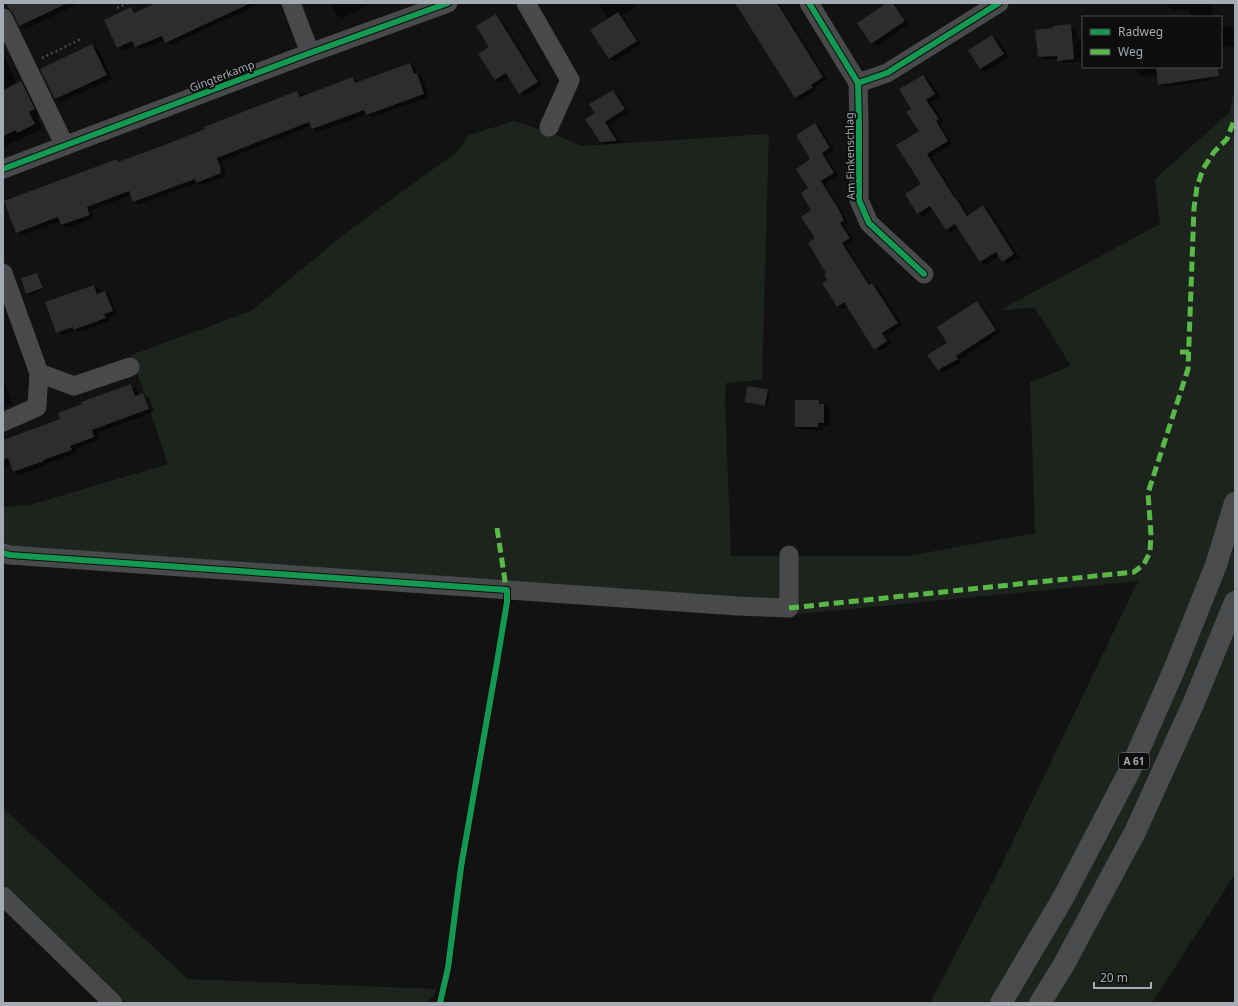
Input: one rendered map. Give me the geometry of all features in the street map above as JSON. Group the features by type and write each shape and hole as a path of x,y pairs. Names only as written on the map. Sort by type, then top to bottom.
{"highway":[{"name":"A 61","path":"1001,1003 1063,898 1130,770 1174,670 1216,565 1235,503"},
{"name":"A 61","path":"1040,1003 1063,966 1136,832 1194,702 1235,602"}],"street":[{"path":"291,3 310,53"},
{"name":"Gingterkamp","path":"3,169 310,53 448,3"},
{"path":"526,3 570,80 549,127"},
{"name":"Am Finkenschlag","path":"810,3 858,83 859,200 869,223 924,274"},
{"path":"858,83 887,73 999,3"},
{"path":"3,18 65,146"},
{"path":"3,273 39,373 37,407 3,422"},
{"path":"39,373 74,386 130,367"},
{"path":"3,553 10,555 729,606 789,608 789,555"},
{"path":"3,896 113,1003"}],"path":[{"path":"117,8 128,3"},
{"path":"26,65 81,39"}],"shaded area":[{"path":"1235,85 1235,874 1152,1003 930,1003 1000,868 1138,581 799,614 507,590 3,553 3,507 30,505 168,464 131,355 251,311 352,228 458,151 469,135 514,121 557,135 581,146 769,134 762,380 726,383 725,401 731,556 907,556 1035,533 1030,382 1071,366 1035,308 1000,310 1160,224 1155,179 1230,112"},
{"path":"3,808 188,979 437,989 434,995 426,1003 126,1003 3,884"}],"building":[{"path":"6,3 68,3 19,26"},
{"path":"156,3 251,3 165,43 162,36 135,47 132,41 117,48 104,20 131,7 134,13"},
{"path":"735,3 777,3 823,77 811,85 813,87 795,98"},
{"path":"887,3 893,3 905,21 871,44 857,23"},
{"path":"618,12 637,41 609,59 590,30"},
{"path":"496,14 538,82 519,94 506,73 495,80 478,54 489,47 476,26"},
{"path":"1071,24 1074,59 1057,61 1057,56 1038,57 1035,30"},
{"path":"992,35 1004,54 980,69 968,50"},
{"path":"92,44 107,75 55,99 40,69"},
{"path":"410,63 414,74 417,73 424,94 366,115 364,110 312,129 309,122 217,158 221,173 196,183 195,179 133,202 129,191 87,207 90,215 61,225 58,217 16,233 4,201 117,159 118,162 162,146 205,129 204,127 297,91 300,97 353,77 355,83"},
{"path":"1156,68 1218,68 1219,76 1158,85"},
{"path":"923,75 935,94 926,100 939,119 936,121 948,141 927,154 967,216 983,205 1014,254 1002,262 996,252 980,262 955,224 946,230 930,206 917,214 905,194 921,184 896,145 919,131 906,112 911,109 899,89"},
{"path":"21,81 35,109 29,112 35,124 17,133 16,130 3,136 3,90"},
{"path":"613,90 625,109 605,122 617,141 600,142 585,119 595,113 589,104"},
{"path":"815,123 830,148 822,153 834,173 821,181 844,220 840,223 850,238 842,243 869,285 872,283 898,323 882,333 887,341 874,350 844,302 837,307 822,283 827,280 824,274 826,273 808,243 815,238 801,217 811,210 801,193 808,188 796,169 810,159 796,135"},
{"path":"37,273 43,288 26,294 21,278"},
{"path":"94,285 97,294 105,291 113,311 104,314 106,318 73,330 73,327 56,333 45,302"},
{"path":"977,301 996,330 956,356 958,359 938,370 927,355 947,343 937,327"},
{"path":"131,384 135,396 143,393 149,409 92,430 94,437 70,446 72,450 13,472 8,458 3,460 3,440 60,419 58,413 82,404 81,402"},
{"path":"747,386 768,389 765,406 745,402"},
{"path":"795,400 819,400 819,404 824,404 824,423 818,423 818,427 795,427"}],"marked path":[{"path":"789,608 1134,572 1144,564 1150,552 1151,535 1148,493 1188,369 1194,208 1197,187 1203,169 1214,152 1227,139 1235,118"},
{"path":"1180,352 1189,352"},
{"path":"497,528 507,594"}],"cycle path":[{"path":"3,169 310,53 448,3"},
{"path":"809,3 858,83 859,200 869,223 924,274"},
{"path":"858,83 887,73 999,3"},
{"path":"3,553 10,555 507,590 507,602 461,867 448,968 440,1003"}]}
